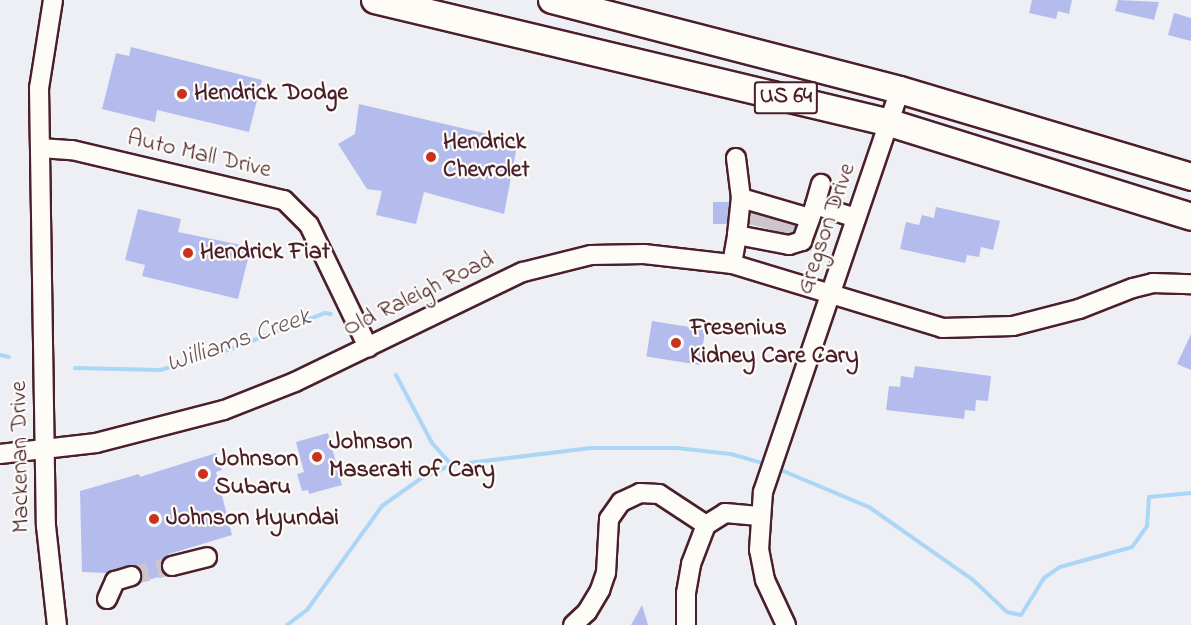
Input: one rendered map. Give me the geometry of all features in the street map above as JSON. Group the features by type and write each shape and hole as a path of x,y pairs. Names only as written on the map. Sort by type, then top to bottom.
{"highway":[{"name":"US 64","path":"375,0 890,123 1191,217"},
{"name":"US 64","path":"552,0 900,90 1191,177"}],"street":[{"name":"Mackenan Drive","path":"53,0 39,88 46,526 57,625"},
{"name":"Gregson Drive","path":"786,625 765,580 759,516 763,492 900,90"},
{"name":"Auto Mall Drive","path":"40,148 72,150 284,200 309,225 368,347"},
{"path":"736,158 765,223 802,241 821,184"},
{"path":"732,264 765,223 813,212 856,218"},
{"name":"Old Raleigh Road","path":"0,454 45,450 148,432 224,410 368,347 494,284 554,261 591,255 644,254 732,264 942,328 980,329 1044,320 1153,283 1191,284"},
{"path":"573,625 587,612 600,590 606,573 609,519 621,502 640,494 659,494 706,525"},
{"path":"686,625 688,583 706,525 725,513 759,516"},
{"path":"172,566 207,557"},
{"path":"107,599 115,581 131,576"}],"building":[{"path":"1032,0 1072,0 1069,14 1058,11 1056,19 1029,13"},
{"path":"1118,0 1159,2 1154,20 1115,11"},
{"path":"1174,13 1191,18 1191,41 1168,35"},
{"name":"Hendrick Dodge","path":"131,47 262,80 249,132 157,110 155,122 102,109 116,53 129,56"},
{"name":"Hendrick Chevrolet","path":"359,104 518,141 504,214 424,192 416,224 376,215 382,191 367,189 338,144 355,134"},
{"path":"713,202 729,202 729,224 713,224"},
{"path":"936,207 1000,221 993,250 981,247 979,257 967,255 965,263 900,249 906,222 919,225 922,215 934,218"},
{"name":"Hendrick Fiat","path":"138,209 181,219 178,232 251,247 238,299 142,276 145,265 125,260"},
{"path":"751,213 796,226 793,232 749,224"},
{"name":"Fresenius Kidney Care Cary","path":"652,321 705,329 700,365 646,357"},
{"path":"1191,334 1191,370 1177,364"},
{"path":"915,366 991,376 988,401 976,400 975,411 965,410 964,419 886,410 889,386 900,387 901,376 913,378"},
{"name":"Johnson Maserati of Cary","path":"328,433 342,485 309,494 308,490 302,491 297,474 304,472 296,442"},
{"name":"Johnson Hyundai","path":"216,453 222,470 216,472 232,535 169,554 161,564 166,575 140,582 141,572 133,565 107,573 82,572 80,491 139,474 140,477"},
{"path":"642,605 648,625 631,625"}],"waterway":[{"name":"Williams Creek","path":"75,368 160,370 220,353 325,313 331,314"},
{"name":"Williams Creek","path":"0,355 9,357"},
{"name":"Williams Creek","path":"396,375 432,443 452,465"},
{"path":"287,625 307,610 382,506 420,479 452,465 591,448 677,448 731,454 766,464"},
{"path":"776,468 869,507 972,579 1007,612 1021,615 1044,578 1060,567 1132,547 1147,526 1149,497 1191,493"}],"tunnel":[{"path":"752,225 755,213"},
{"path":"768,229 771,217"},
{"path":"783,233 786,221"},
{"path":"131,576 172,566"}],"place":[{"name":"Hendrick Dodge","path":"182,94"},
{"name":"Hendrick Chevrolet","path":"431,157"},
{"name":"Hendrick Fiat","path":"188,253"},
{"name":"Fresenius Kidney Care Cary","path":"676,343"},
{"name":"Johnson Maserati of Cary","path":"317,457"},
{"name":"Johnson Subaru","path":"203,474"},
{"name":"Johnson Hyundai","path":"154,519"}]}
